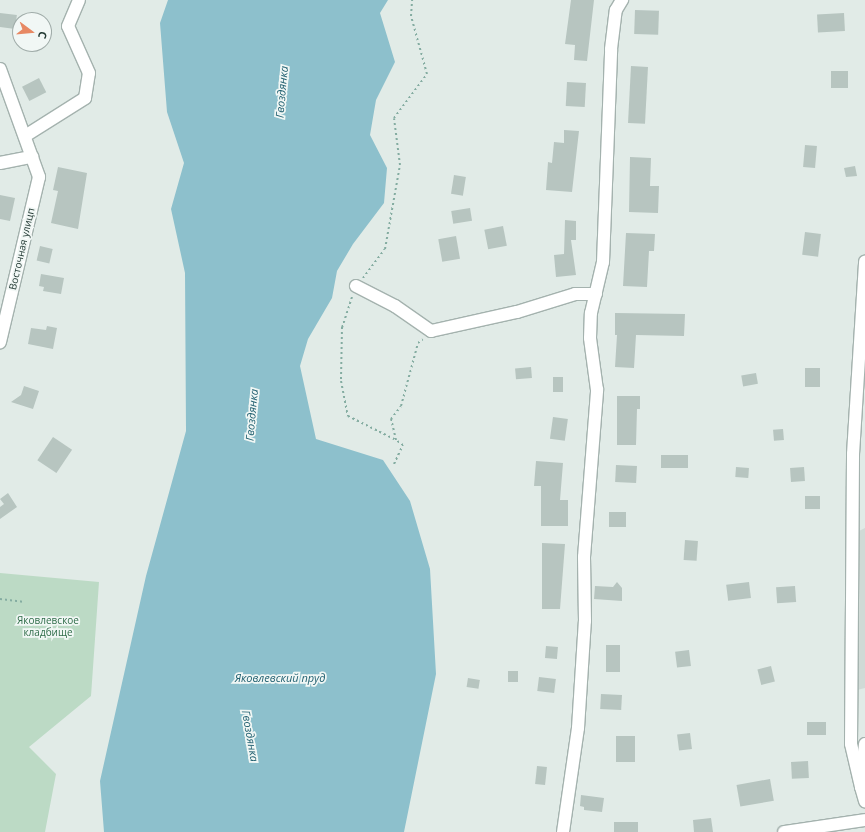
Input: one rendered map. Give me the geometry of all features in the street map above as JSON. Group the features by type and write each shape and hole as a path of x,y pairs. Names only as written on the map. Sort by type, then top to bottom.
{"street":[{"path":"25,136 85,98 89,73 68,26 79,0"},
{"path":"563,832 578,728 585,621 584,557 596,408 590,338 596,294 603,262 612,48 616,10 622,0"},
{"name":"Восточная улицп","path":"0,69 39,177 0,342"},
{"path":"0,163 32,157"},
{"path":"865,261 853,454 851,744 865,801"},
{"path":"356,286 395,306 431,331 517,312 575,294 596,294"},
{"path":"861,787 865,744"},
{"path":"784,832 865,820"}],"path":[{"path":"394,464 403,445 348,416 341,381 342,327 356,286 385,249 400,165 394,118 427,74 411,16 412,0"},
{"path":"396,440 391,419 401,406 418,343 431,331"},
{"path":"0,599 25,602"}],"shaded area":[{"path":"865,528 865,688 857,690 859,531"}],"green space":[{"name":"Яковлевское кладбище","path":"0,573 99,582 91,696 29,747 56,774 45,832 0,832"}],"water":[{"name":"Яковлевский пруд","path":"168,0 388,0 380,13 395,62 376,100 370,135 387,168 384,203 353,244 337,271 332,298 308,339 300,366 316,439 383,460 410,501 430,569 436,674 404,832 104,832 100,781 146,576 186,431 185,273 171,209 184,163 167,112 160,23"}],"building":[{"path":"571,0 594,0 587,61 574,60 575,45 565,44"},
{"path":"635,10 659,11 658,35 634,34"},
{"path":"0,13 12,14 12,29 0,27"},
{"path":"844,13 845,31 818,32 817,14"},
{"path":"631,66 648,67 645,124 628,123"},
{"path":"831,71 848,71 848,88 831,88"},
{"path":"39,78 46,92 29,101 22,87"},
{"path":"567,82 586,83 585,107 566,106"},
{"path":"564,130 579,131 572,192 546,190 548,162 552,163 554,142 564,143"},
{"path":"805,145 817,146 815,168 803,167"},
{"path":"630,157 651,158 650,186 659,186 658,213 629,212"},
{"path":"855,166 857,176 846,177 844,168"},
{"path":"58,167 87,173 78,229 51,223 58,191 53,190"},
{"path":"454,175 466,177 463,196 451,194"},
{"path":"0,195 15,198 10,221 0,219"},
{"path":"470,208 472,221 453,224 451,211"},
{"path":"565,220 576,221 576,240 571,240 576,275 556,277 554,255 564,254"},
{"path":"503,226 507,246 488,249 484,230"},
{"path":"805,232 821,234 818,257 802,255"},
{"path":"626,233 655,234 654,251 649,251 647,287 623,286"},
{"path":"456,236 460,259 442,262 438,239"},
{"path":"40,246 53,249 49,264 37,261"},
{"path":"41,274 64,278 61,294 43,291 44,287 39,286"},
{"path":"615,313 685,314 684,336 636,335 634,368 615,367 617,335 615,335"},
{"path":"47,326 57,328 53,349 28,344 31,328 46,330"},
{"path":"531,367 532,378 516,379 515,368"},
{"path":"805,368 820,368 820,387 805,387"},
{"path":"756,373 758,384 743,386 741,376"},
{"path":"553,377 563,377 563,392 553,392"},
{"path":"24,386 39,391 33,409 11,402 21,395"},
{"path":"617,396 640,396 640,409 637,409 636,445 617,445"},
{"path":"553,417 568,419 565,441 550,439"},
{"path":"783,429 784,440 774,441 773,430"},
{"path":"53,437 72,450 56,473 37,460"},
{"path":"661,455 688,455 688,468 661,468"},
{"path":"536,461 563,463 560,500 568,500 568,526 541,526 541,486 534,486"},
{"path":"616,465 637,466 636,483 615,482"},
{"path":"736,467 749,468 748,478 735,477"},
{"path":"804,467 805,481 791,482 790,468"},
{"path":"8,493 17,507 0,519 0,507 4,504 0,499"},
{"path":"805,496 820,496 820,509 805,509"},
{"path":"609,512 626,512 626,527 609,527"},
{"path":"685,540 698,541 697,561 684,560"},
{"path":"542,543 565,544 560,609 542,609"},
{"path":"617,582 622,588 622,601 594,599 595,586 613,587"},
{"path":"749,582 751,598 728,601 726,585"},
{"path":"795,586 796,602 777,603 776,587"},
{"path":"606,645 620,645 620,672 606,672"},
{"path":"546,646 558,647 557,659 545,658"},
{"path":"689,650 691,666 677,668 675,652"},
{"path":"771,666 775,682 761,685 757,669"},
{"path":"508,671 518,671 518,682 508,682"},
{"path":"539,677 556,679 554,693 537,691"},
{"path":"468,678 480,680 478,689 467,687"},
{"path":"601,694 622,695 621,710 600,709"},
{"path":"807,722 826,722 826,735 807,735"},
{"path":"690,733 692,749 679,750 677,735"},
{"path":"616,736 635,736 635,762 616,762"},
{"path":"808,761 809,778 792,779 791,762"},
{"path":"537,766 547,767 545,785 535,784"},
{"path":"770,779 774,801 740,807 737,785"},
{"path":"581,795 604,798 602,812 584,810 584,807 580,806"},
{"path":"711,818 713,832 694,832 693,820"},
{"path":"614,822 638,822 638,832 614,832"}],"water label":[{"name":"Гвоздянка","path":"282,92"},
{"name":"Гвоздянка","path":"252,415"},
{"name":"Гвоздянка","path":"250,736"}]}
